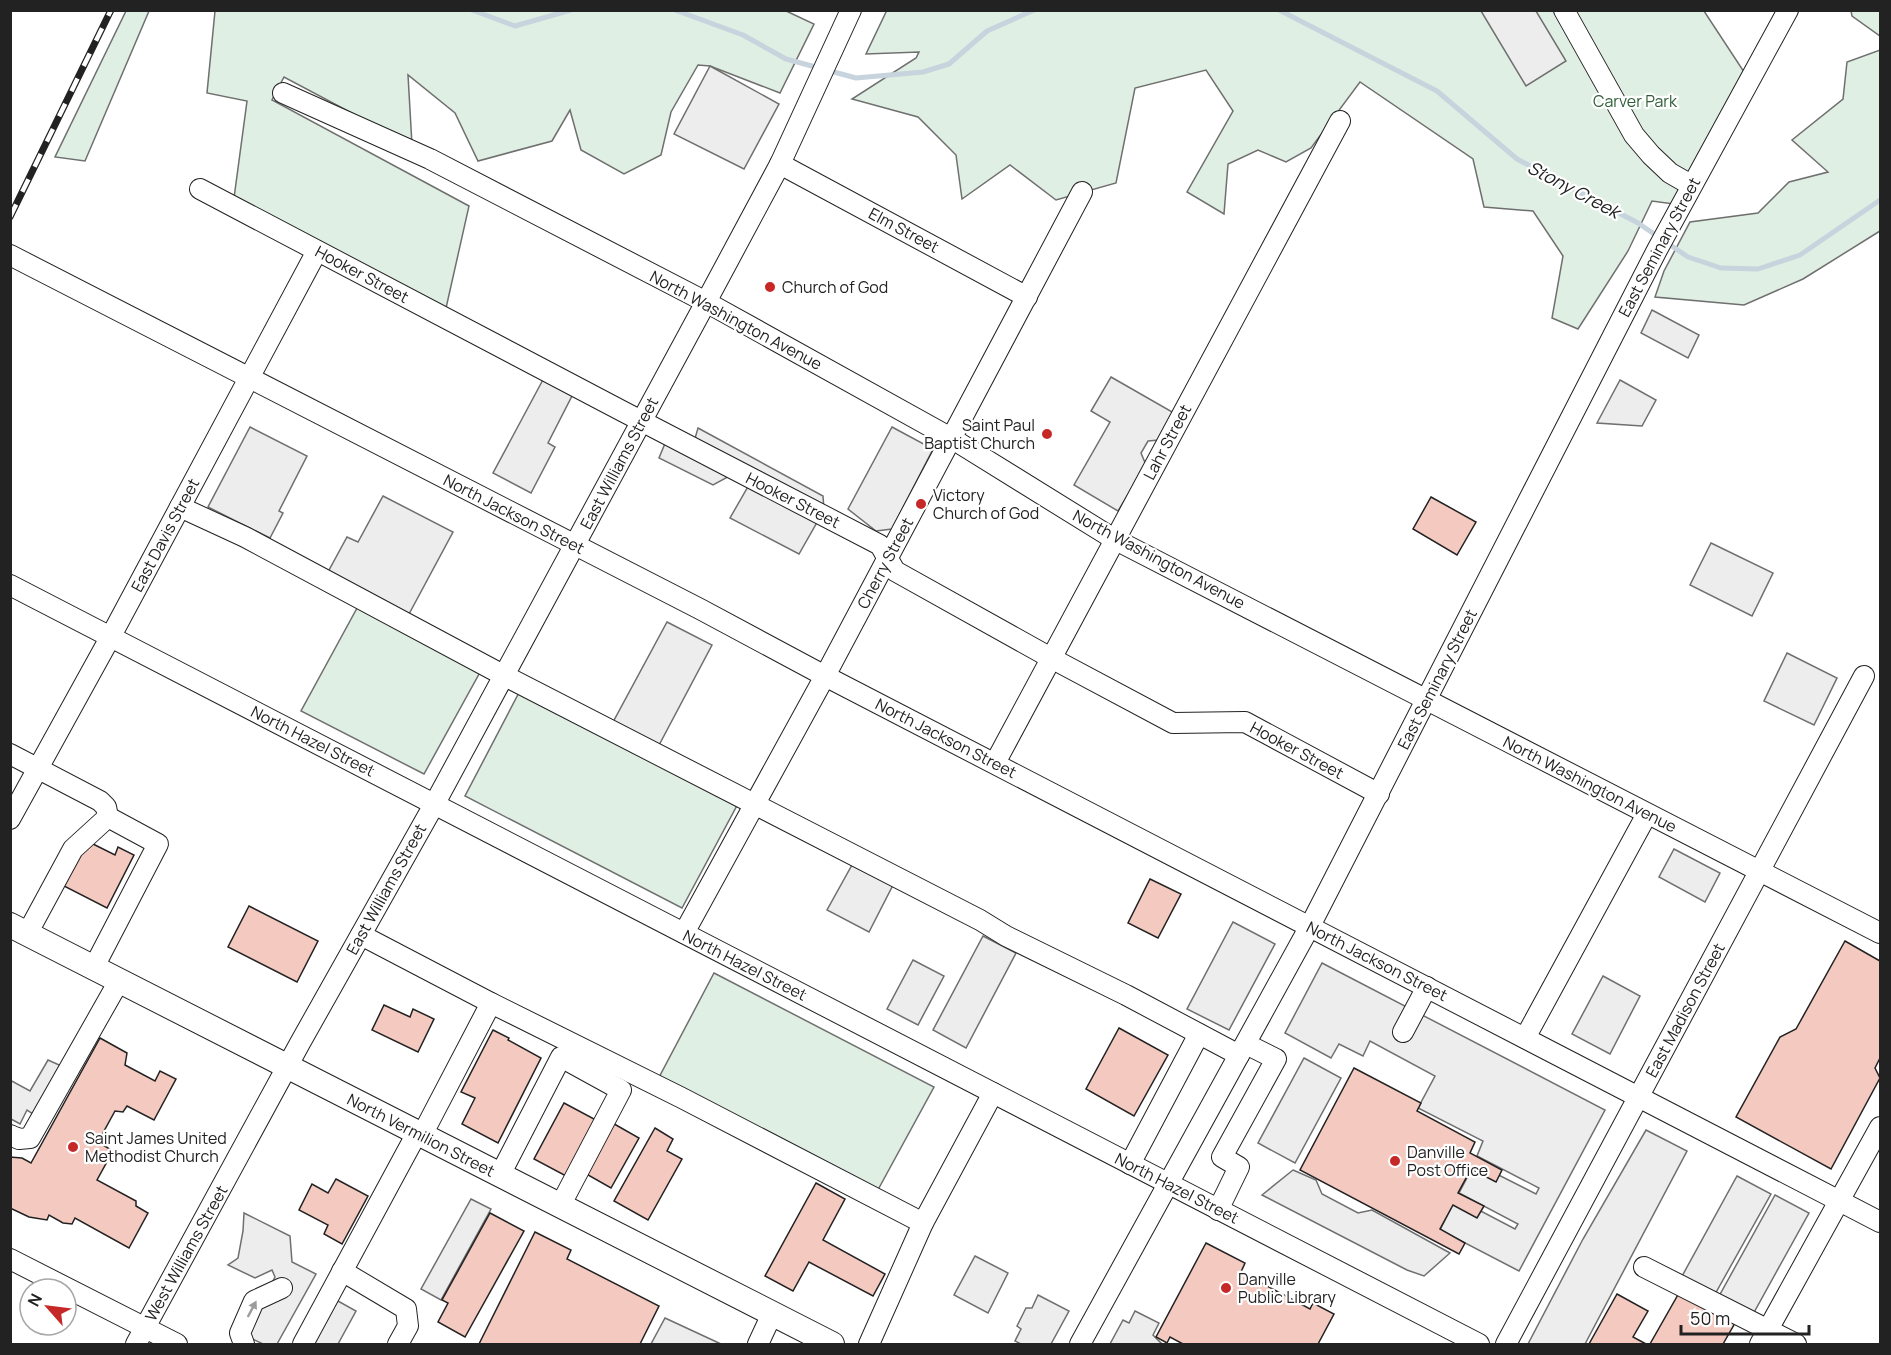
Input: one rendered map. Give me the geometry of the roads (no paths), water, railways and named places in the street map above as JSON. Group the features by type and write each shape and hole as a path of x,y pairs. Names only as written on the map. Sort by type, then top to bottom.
{"main road":[{"name":"North Vermilion Street","path":"19,930 832,1344"}],"street":[{"name":"East Williams Street","path":"288,1066 435,803 780,164 851,10"},
{"path":"1564,10 1634,135 1670,173 1691,185"},
{"name":"East Seminary Street","path":"1080,1344 1310,926 1657,250 1788,10"},
{"name":"North Washington Avenue","path":"283,93 430,159 706,302 951,438 1114,539 1881,933"},
{"name":"Lahr Street","path":"995,763 1340,121"},
{"name":"Elm Street","path":"780,164 1027,297"},
{"name":"Hooker Street","path":"200,189 880,545 895,572 1173,723 1245,722 1379,794"},
{"name":"Cherry Street","path":"684,933 825,676 1082,192"},
{"name":"East Davis Street","path":"10,819 111,636 317,251"},
{"name":"North Jackson Street","path":"10,255 1881,1222"},
{"path":"180,507 245,537 503,675 1199,1034 1276,1059 1222,1157 1239,1167 1218,1210"},
{"name":"North Hazel Street","path":"10,585 1479,1344"},
{"name":"East Madison Street","path":"1506,1344 1864,676"},
{"path":"10,754 100,801 106,807 108,818"},
{"path":"1526,1038 1647,814"},
{"path":"19,930 73,849 108,818"},
{"path":"94,967 158,844 108,818"},
{"path":"361,935 923,1223"},
{"path":"10,1135 19,1139 30,1138 119,981"},
{"path":"1403,1032 1427,987"},
{"path":"303,1344 491,1003"},
{"path":"1130,1164 1199,1034"},
{"path":"501,1175 561,1057 621,1090 560,1206"},
{"name":"West Williams Street","path":"141,1336 288,1066"},
{"path":"869,1344 923,1223 993,1093"},
{"path":"1764,1337 1881,1127"},
{"path":"10,1259 141,1336 177,1344"},
{"path":"1644,1267 1764,1337 1796,1344"},
{"path":"342,1271 406,1309 408,1326 398,1344"},
{"path":"244,1344 240,1333 254,1301 282,1288"},
{"path":"758,1344 772,1314"}],"waterway":[{"name":"Stony Creek","path":"472,10 515,26 571,10"},
{"name":"Stony Creek","path":"675,10 743,35 786,59 856,78 923,72 949,64 987,31 1034,10"},
{"name":"Stony Creek","path":"1279,10 1437,91 1517,159 1638,223 1688,257 1721,268 1758,269 1800,255 1880,200"}],"railway":[{"path":"10,217 111,10"}],"place":[{"name":"Church of God","path":"770,287"},
{"name":"Saint Paul Baptist Church","path":"1047,434"},
{"name":"Victory Church of God","path":"921,504"},
{"name":"Saint James United Methodist Church","path":"73,1147"},
{"name":"Danville Post Office","path":"1395,1161"},
{"name":"Danville Public Library","path":"1226,1288"}],"park label":[{"name":"Carver Park","path":"1635,101"}]}
